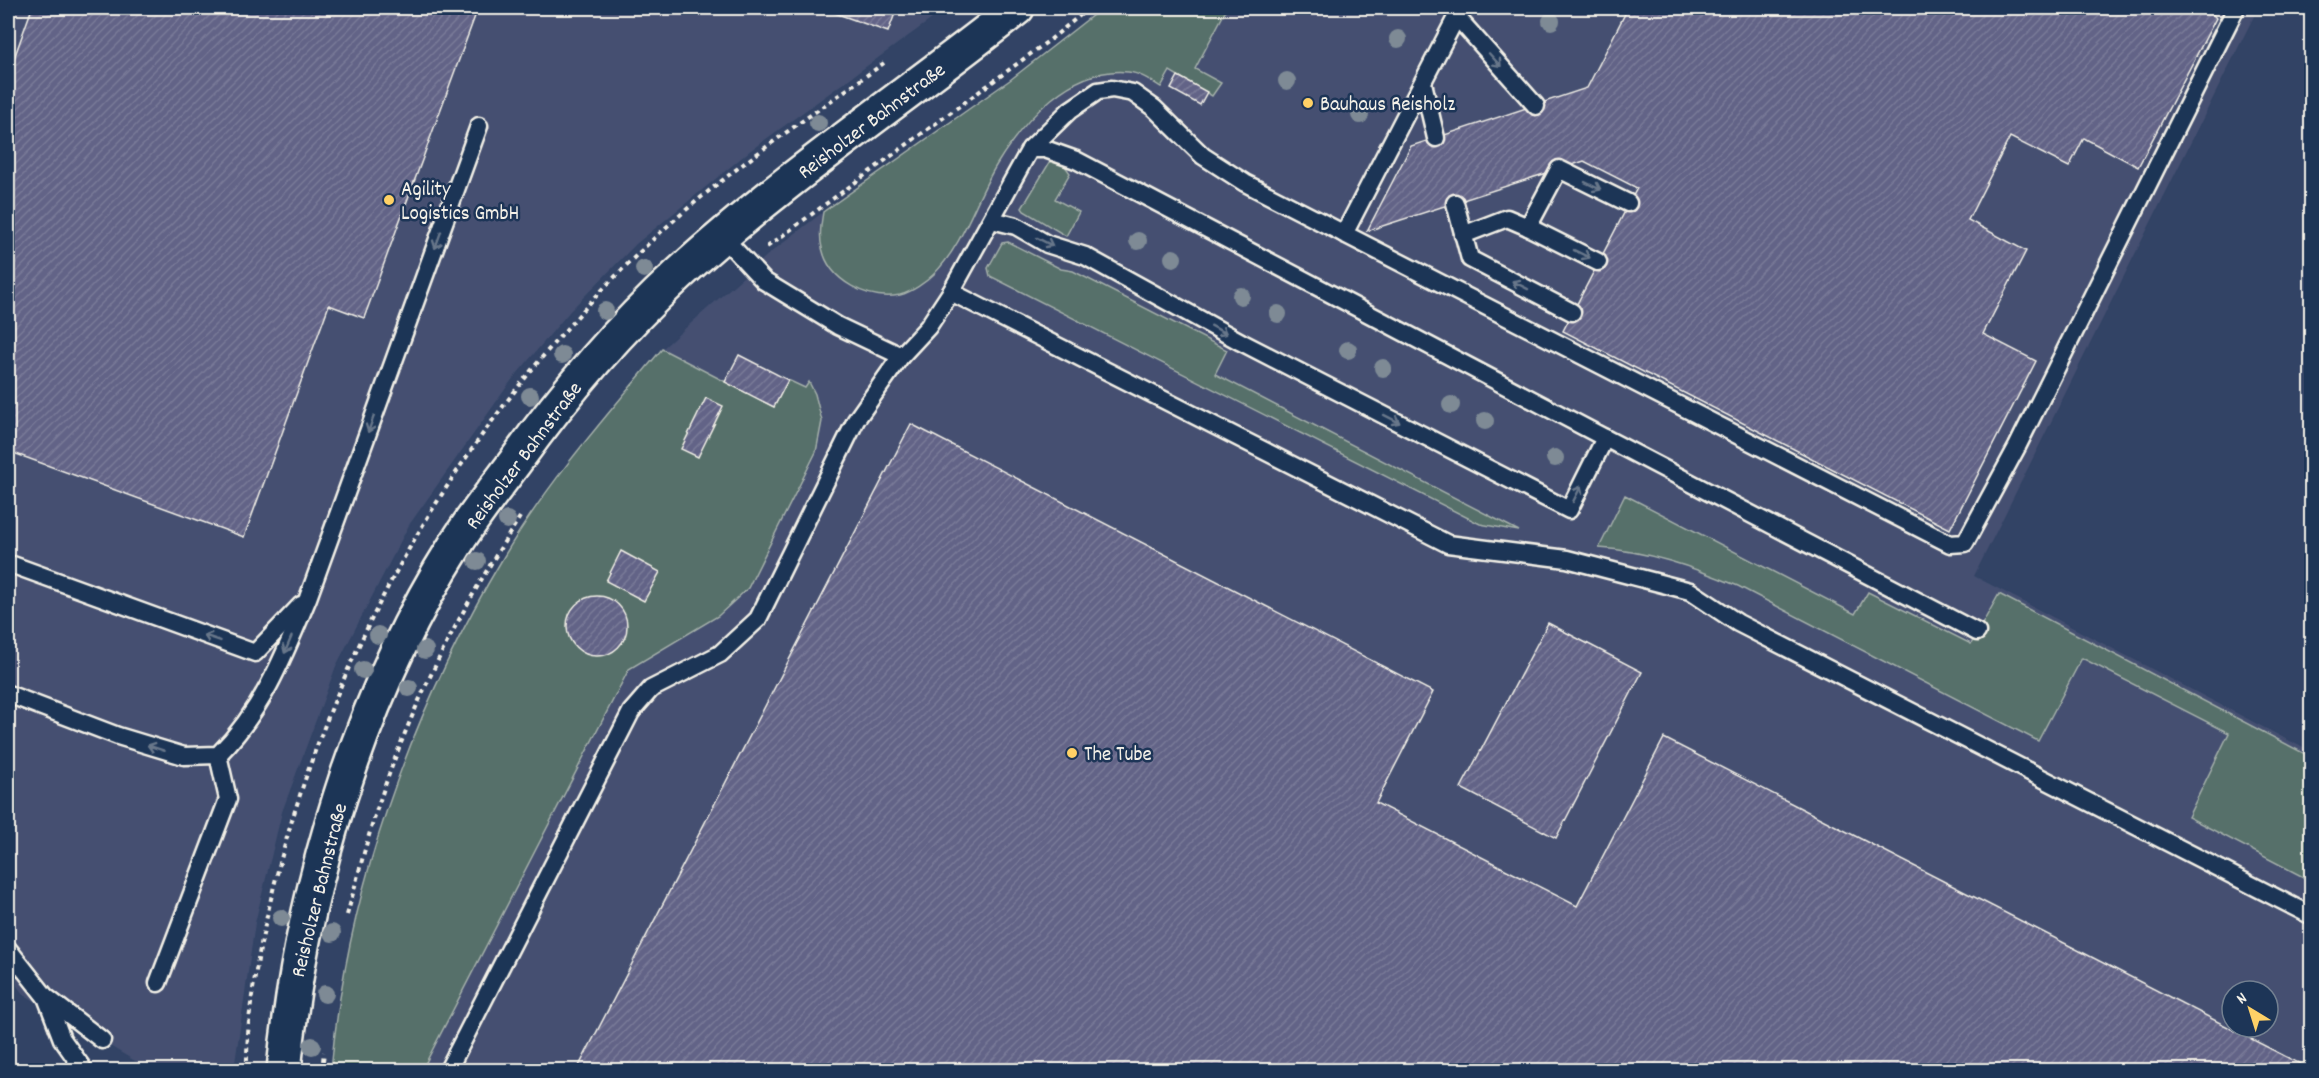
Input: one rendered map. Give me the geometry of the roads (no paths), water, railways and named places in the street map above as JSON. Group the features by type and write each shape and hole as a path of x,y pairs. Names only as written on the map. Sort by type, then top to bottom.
{"main road":[{"name":"Reisholzer Bahnstraße","path":"284,1071 290,1010 308,914 345,781 372,710 412,622 456,544 542,424 619,334 722,236 1017,8"}],"lane":[{"path":"448,1071 631,711 651,689 720,654 758,619 856,420 902,356 928,327 951,292 1030,149 1070,110 1098,91 1112,89 1133,93 1154,108 1203,156 1245,183 1950,544 1965,543 2017,447 2236,8"},
{"path":"1344,234 1459,12 1536,106"},
{"path":"1423,83 1436,138"},
{"path":"8,694 118,736 184,756 218,755 241,731 278,670 308,598 479,126"},
{"path":"1030,149 1046,149 1076,160 1977,632"},
{"path":"1528,227 1558,169 1628,203"},
{"path":"1455,203 1470,259 1572,312"},
{"path":"1463,235 1507,218 1598,262"},
{"path":"992,220 1016,226 1047,244 1085,256 1241,342 1569,510 1605,438"},
{"path":"722,236 764,281 838,326 902,356"},
{"path":"951,292 1448,544 1567,559 1690,591 1738,623 2312,916"},
{"path":"8,567 13,565 255,653 308,598"},
{"path":"158,983 228,799 218,755"},
{"path":"8,949 45,996 102,1040"},
{"path":"45,996 62,1039 84,1071"}],"place":[{"name":"Bauhaus Reisholz","path":"1308,103"},
{"name":"Agility Logistics GmbH","path":"389,200"},
{"name":"The Tube","path":"1072,753"}]}
